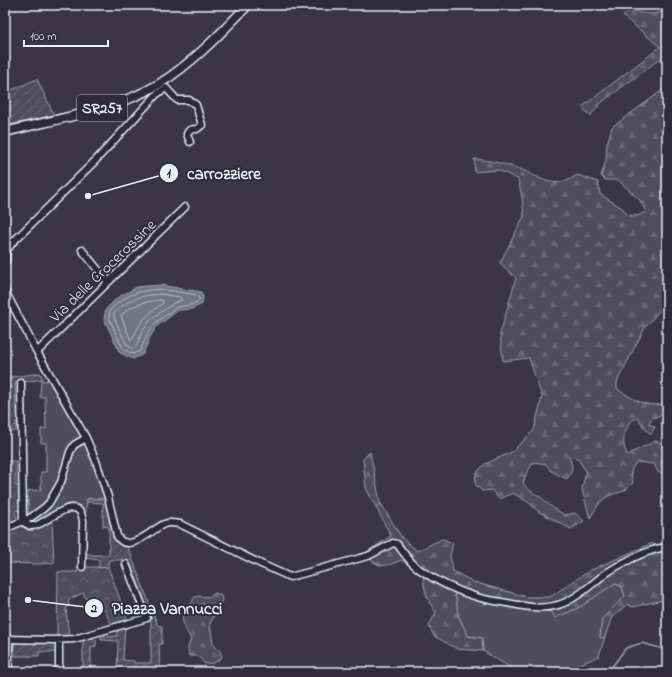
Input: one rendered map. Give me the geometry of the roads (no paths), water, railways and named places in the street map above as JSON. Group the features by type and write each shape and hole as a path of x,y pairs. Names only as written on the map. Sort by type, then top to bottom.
{"main road":[{"name":"SR257","path":"5,132 99,109 136,96 159,84 190,62 248,5"},
{"path":"5,256 5,261"}],"street":[{"path":"5,256 7,250 13,242 96,160 157,94 166,88 177,100 189,100 196,105 202,125 198,129 191,129 188,131 187,134 190,142"},
{"name":"Via delle Crocerossine","path":"37,352 185,207"},
{"path":"5,246 13,242"},
{"path":"82,250 108,282"},
{"path":"5,291 37,352 86,438 108,497 114,527 120,541 124,543 130,543 137,540 165,524 172,522 180,524 290,577 358,560 393,543 397,544 411,563 419,569 459,590 478,598 527,607 545,608 567,602 602,576 643,553 656,548 667,547"},
{"path":"21,383 23,522"},
{"path":"5,528 23,522 36,514 49,503 62,482 70,452 74,445 86,438"},
{"path":"23,522 30,526 38,525 60,511 71,508 78,510 82,515 83,521 82,567"},
{"path":"9,672 7,639 74,639 147,618 126,564"},
{"path":"59,640 59,672"}],"water":[{"path":"160,285 201,292 203,297 202,304 192,309 179,310 157,326 150,337 143,354 133,359 120,353 104,319 106,309 117,298 137,287"}],"waterway":[{"path":"608,672 626,648 642,643 667,650"}],"place":[{"name":"carrozziere","path":"88,196"},
{"name":"Piazza Vannucci","path":"28,600"}]}
